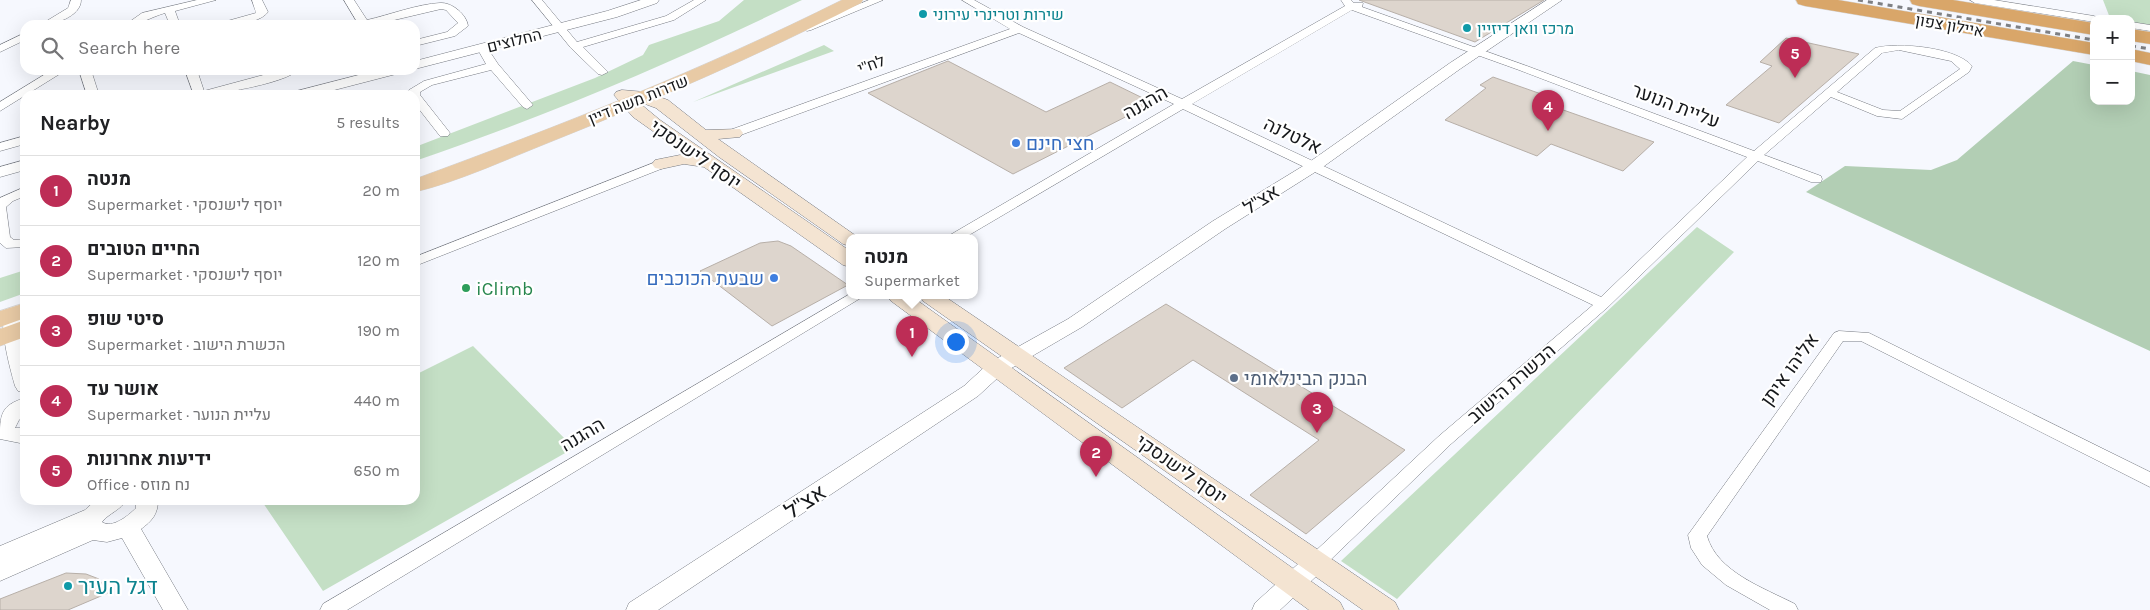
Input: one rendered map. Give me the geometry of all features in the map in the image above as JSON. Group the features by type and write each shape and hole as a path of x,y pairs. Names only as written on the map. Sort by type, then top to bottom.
{"highway":[{"name":"איילון צפון","path":"1805,0 2090,48"},
{"path":"1919,0 2090,28"},
{"path":"2135,36 2150,38"},
{"path":"2135,56 2150,58"}],"main road":[{"name":"שדרות משה דיין","path":"420,170 633,99 699,63 830,0"},
{"name":"שדרות משה דיין","path":"420,184 778,40 855,0"},
{"name":"יוסף לישנסקי","path":"633,99 662,104 725,153 846,237"},
{"name":"יוסף לישנסקי","path":"633,99 680,143 846,258"},
{"path":"702,135 716,136 734,132"},
{"path":"725,153 725,144 734,132"},
{"path":"661,164 673,157 680,143"},
{"path":"661,164 684,159 708,163"},
{"name":"יוסף לישנסקי","path":"903,299 1315,555 1385,610"},
{"name":"יוסף לישנסקי","path":"934,299 1013,366 1330,610"}],"street":[{"path":"54,20 72,10 76,0"},
{"path":"138,20 146,15 211,0"},
{"path":"239,20 260,15 263,12 257,0"},
{"path":"349,0 362,20"},
{"path":"537,0 575,46 602,72"},
{"name":"החלוצים","path":"612,14 642,0"},
{"name":"החלוצים","path":"420,64 612,14 652,0"},
{"path":"575,46 670,18 701,0"},
{"path":"778,40 878,0"},
{"name":"אצ\"ל","path":"1481,52 1556,0"},
{"name":"אצ\"ל","path":"638,610 971,391 1013,366 1211,230 1314,166 1447,73 1567,0"},
{"path":"1976,0 2090,18"},
{"name":"אלטלנה","path":"968,1 1020,29 1184,104 1603,304"},
{"name":"עליית הנוער","path":"1353,3 1816,178"},
{"name":"ההגנה","path":"961,234 1353,3"},
{"path":"382,20 441,6 450,8 463,23 463,26 457,31 420,42"},
{"path":"169,9 173,20"},
{"path":"2135,26 2150,28"},
{"name":"לח\"י","path":"734,132 1020,29"},
{"path":"0,49 20,39"},
{"name":"הכשרת הישוב","path":"1264,610 1294,583 1315,555 1603,304 1757,155 1879,50 1892,46 1954,58 1966,66 1965,70 1902,115 1882,113 1830,93"},
{"path":"482,48 493,66 527,105"},
{"path":"415,90 428,83 493,66"},
{"path":"27,90 52,75"},
{"path":"87,75 91,90"},
{"path":"193,75 198,90"},
{"path":"221,90 280,75"},
{"path":"321,90 376,75"},
{"path":"1154,91 1164,99 1166,104 1156,120"},
{"path":"0,106 20,94"},
{"path":"420,102 444,133"},
{"path":"0,147 20,141"},
{"path":"420,260 661,164"},
{"path":"0,172 20,166"},
{"path":"20,193 8,198 0,207 3,238 11,245 20,244"},
{"name":"ההגנה","path":"330,610 852,299"},
{"path":"14,324 20,357"},
{"name":"אליהו איתן","path":"1788,610 1716,567 1703,554 1698,544 1697,534 1839,336 1864,336 2150,480"},
{"path":"6,427 20,396"},
{"path":"6,427 20,411"},
{"path":"98,511 106,533 128,527 147,510 147,505"},
{"path":"0,556 98,511"},
{"path":"0,572 98,511"},
{"path":"128,527 176,610"}],"green space":[{"path":"744,0 802,0 659,66 562,106 420,159 420,145 595,78 643,55 649,45 719,21"},
{"path":"2103,0 2150,0 2150,25 2135,23 2135,15 2109,15"},
{"path":"824,45 834,51 693,102"},
{"path":"2073,61 2090,64 2090,105 2135,105 2135,72 2150,75 2150,351 1806,192 1845,166 1931,170 1957,160"},
{"path":"1697,227 1734,252 1397,599 1341,561"},
{"path":"20,272 20,295 0,302 0,278"},
{"path":"473,346 574,448 323,591 264,505 420,505 420,372"}],"building":[{"name":"מרכז וואן דיזיין","path":"1359,0 1544,0 1475,42"},
{"path":"1786,38 1859,54 1779,123 1726,105 1772,66 1760,62"},
{"name":"חצי חינם","path":"948,61 1046,112 1110,82 1153,103 1013,174 868,93"},
{"path":"1493,77 1561,101 1552,106 1654,142 1623,171 1551,144 1537,156 1445,120 1486,88 1480,85"},
{"name":"שבעת הכוכבים","path":"778,241 791,246 846,284 846,286 772,326 700,271 760,243"},
{"path":"1166,304 1405,450 1306,534 1250,495 1319,440 1193,360 1122,408 1064,368"},
{"name":"דגל העיר","path":"66,573 86,574 99,579 108,593 68,610 0,610 0,599"}],"railway":[{"path":"1858,0 2090,39"},
{"path":"2135,47 2150,49"}],"place":[{"name":"שירות וטרינרי עירוני","path":"923,14"},
{"name":"מרכז וואן דיזיין","path":"1467,28"},
{"name":"ידיעות אחרונות","path":"1795,78"},
{"name":"אושר עד","path":"1548,131"},
{"name":"חצי חינם","path":"1016,143"},
{"name":"שבעת הכוכבים","path":"774,278"},
{"name":"iClimb","path":"466,288"},
{"name":"מנטה","path":"912,357"},
{"name":"הבנק הבינלאומי","path":"1234,378"},
{"name":"סיטי שופ","path":"1317,433"},
{"name":"החיים הטובים","path":"1096,477"},
{"name":"דגל העיר","path":"68,586"}]}
